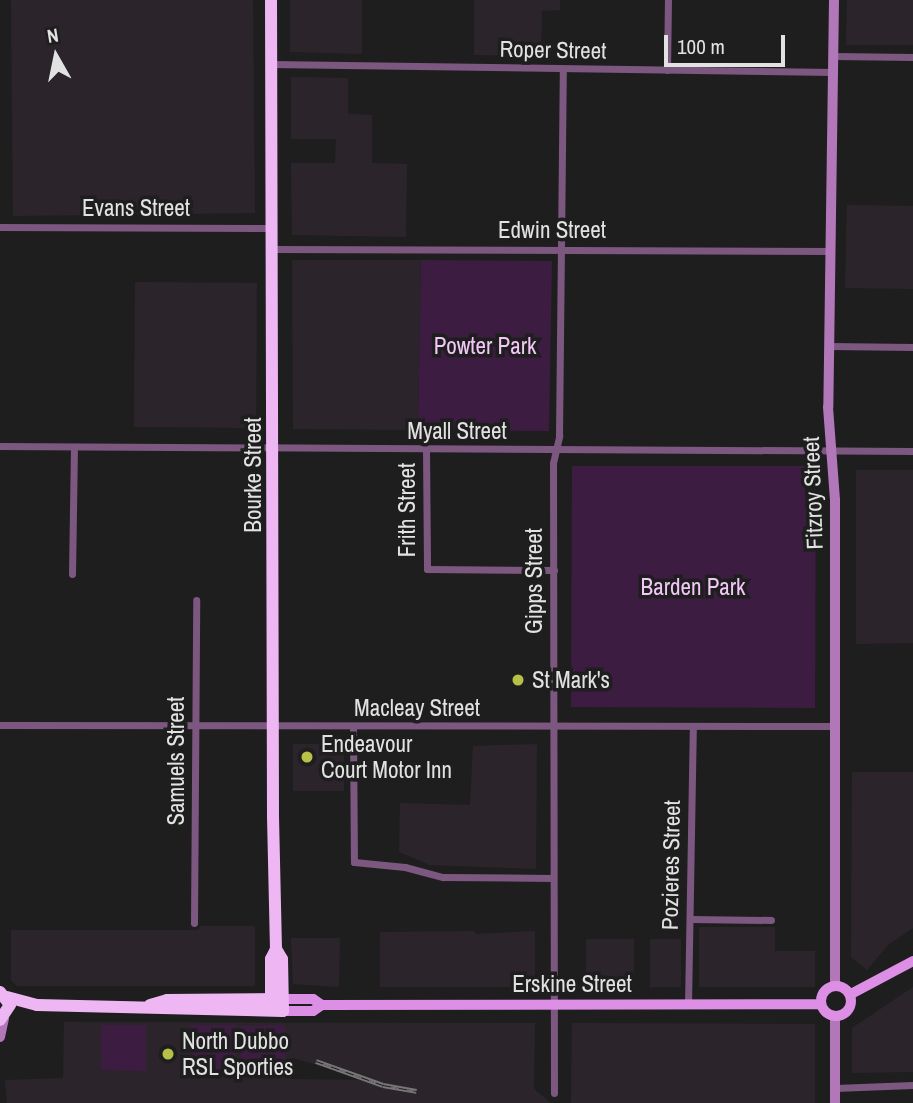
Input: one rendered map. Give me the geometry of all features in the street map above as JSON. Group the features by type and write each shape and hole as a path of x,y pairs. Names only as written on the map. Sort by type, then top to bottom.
{"highway":[{"name":"Bourke Street","path":"271,0 276,949 271,959 277,1005"},
{"name":"Erskine Street","path":"2,991 37,1005"},
{"path":"2,991 4,1017"},
{"name":"Erskine Street","path":"4,1017 37,1005 149,1005 167,1000 277,1005"}],"main road":[{"path":"851,994 913,961"},
{"path":"835,985 851,994 849,1010 835,1016 821,1004 824,992 835,985"},
{"name":"Erskine Street","path":"277,1005 313,1011 322,1005 821,1004"}],"street":[{"path":"667,70 668,0"},
{"name":"Fitzroy Street","path":"834,0 829,346 835,985"},
{"path":"834,56 913,57"},
{"name":"Roper Street","path":"271,64 834,72"},
{"name":"Gipps Street","path":"554,1093 554,570 563,69"},
{"name":"Evans Street","path":"0,227 273,228"},
{"name":"Edwin Street","path":"273,249 831,251"},
{"path":"829,346 913,347"},
{"name":"Myall Street","path":"0,446 913,451"},
{"path":"72,574 75,447"},
{"name":"Frith Street","path":"426,450 427,569 554,570"},
{"name":"Samuels Street","path":"194,923 196,600"},
{"name":"Macleay Street","path":"0,725 834,726"},
{"name":"Pozieres Street","path":"688,1005 693,726"},
{"path":"353,727 354,862 405,867 443,877 554,878"},
{"path":"690,919 771,920"},
{"path":"835,1016 835,1103"},
{"path":"0,1037 4,1017"},
{"path":"835,1088 913,1085"}],"shaded area":[{"path":"11,0 253,0 255,213 13,216"},
{"path":"290,0 362,0 362,54 290,52"},
{"path":"474,0 560,0 560,10 542,11 541,56 474,55"},
{"path":"847,0 913,0 913,45 846,45"},
{"path":"291,77 348,78 348,114 372,115 372,163 407,164 406,237 292,235 291,163 335,163 336,139 291,139"},
{"path":"847,205 913,206 913,289 845,288"},
{"path":"292,260 421,260 418,430 293,429"},
{"path":"135,282 257,283 256,428 134,427"},
{"path":"856,470 913,470 913,643 856,644"},
{"path":"293,744 344,744 344,791 293,791"},
{"path":"537,744 536,869 430,865 399,852 400,803 470,805 473,746"},
{"path":"852,772 913,772 913,928 888,945 867,970 851,957"},
{"path":"200,926 255,926 255,986 17,986 11,980 11,930 199,930"},
{"path":"699,927 775,927 775,951 815,951 815,987 699,987"},
{"path":"475,931 475,934 535,931 535,987 380,987 380,932"},
{"path":"291,938 340,938 339,987 293,984"},
{"path":"586,939 634,939 634,987 586,987"},
{"path":"650,939 681,939 681,987 650,987"},
{"path":"913,987 913,1072 852,1073 852,1028"},
{"path":"64,1022 535,1023 534,1089 551,1103 7,1103 5,1080 63,1078","holes":["292,1058 369,1079 291,1079"]},
{"path":"572,1023 815,1024 815,1103 571,1103"}],"green space":[{"name":"Powter Park","path":"421,260 552,261 549,431 418,430"},
{"name":"Barden Park","path":"572,466 816,466 815,708 571,707"},
{"path":"101,1025 146,1025 146,1071 101,1070"},
{"path":"190,1025 236,1025 236,1069 191,1069"},
{"path":"285,1025 285,1069 241,1069 240,1026"}],"railway":[{"path":"316,1061 383,1085 416,1091"}],"place":[{"name":"St Mark's","path":"518,680"},
{"name":"Endeavour Court Motor Inn","path":"307,757"},
{"name":"North Dubbo RSL Sporties","path":"168,1054"}]}
